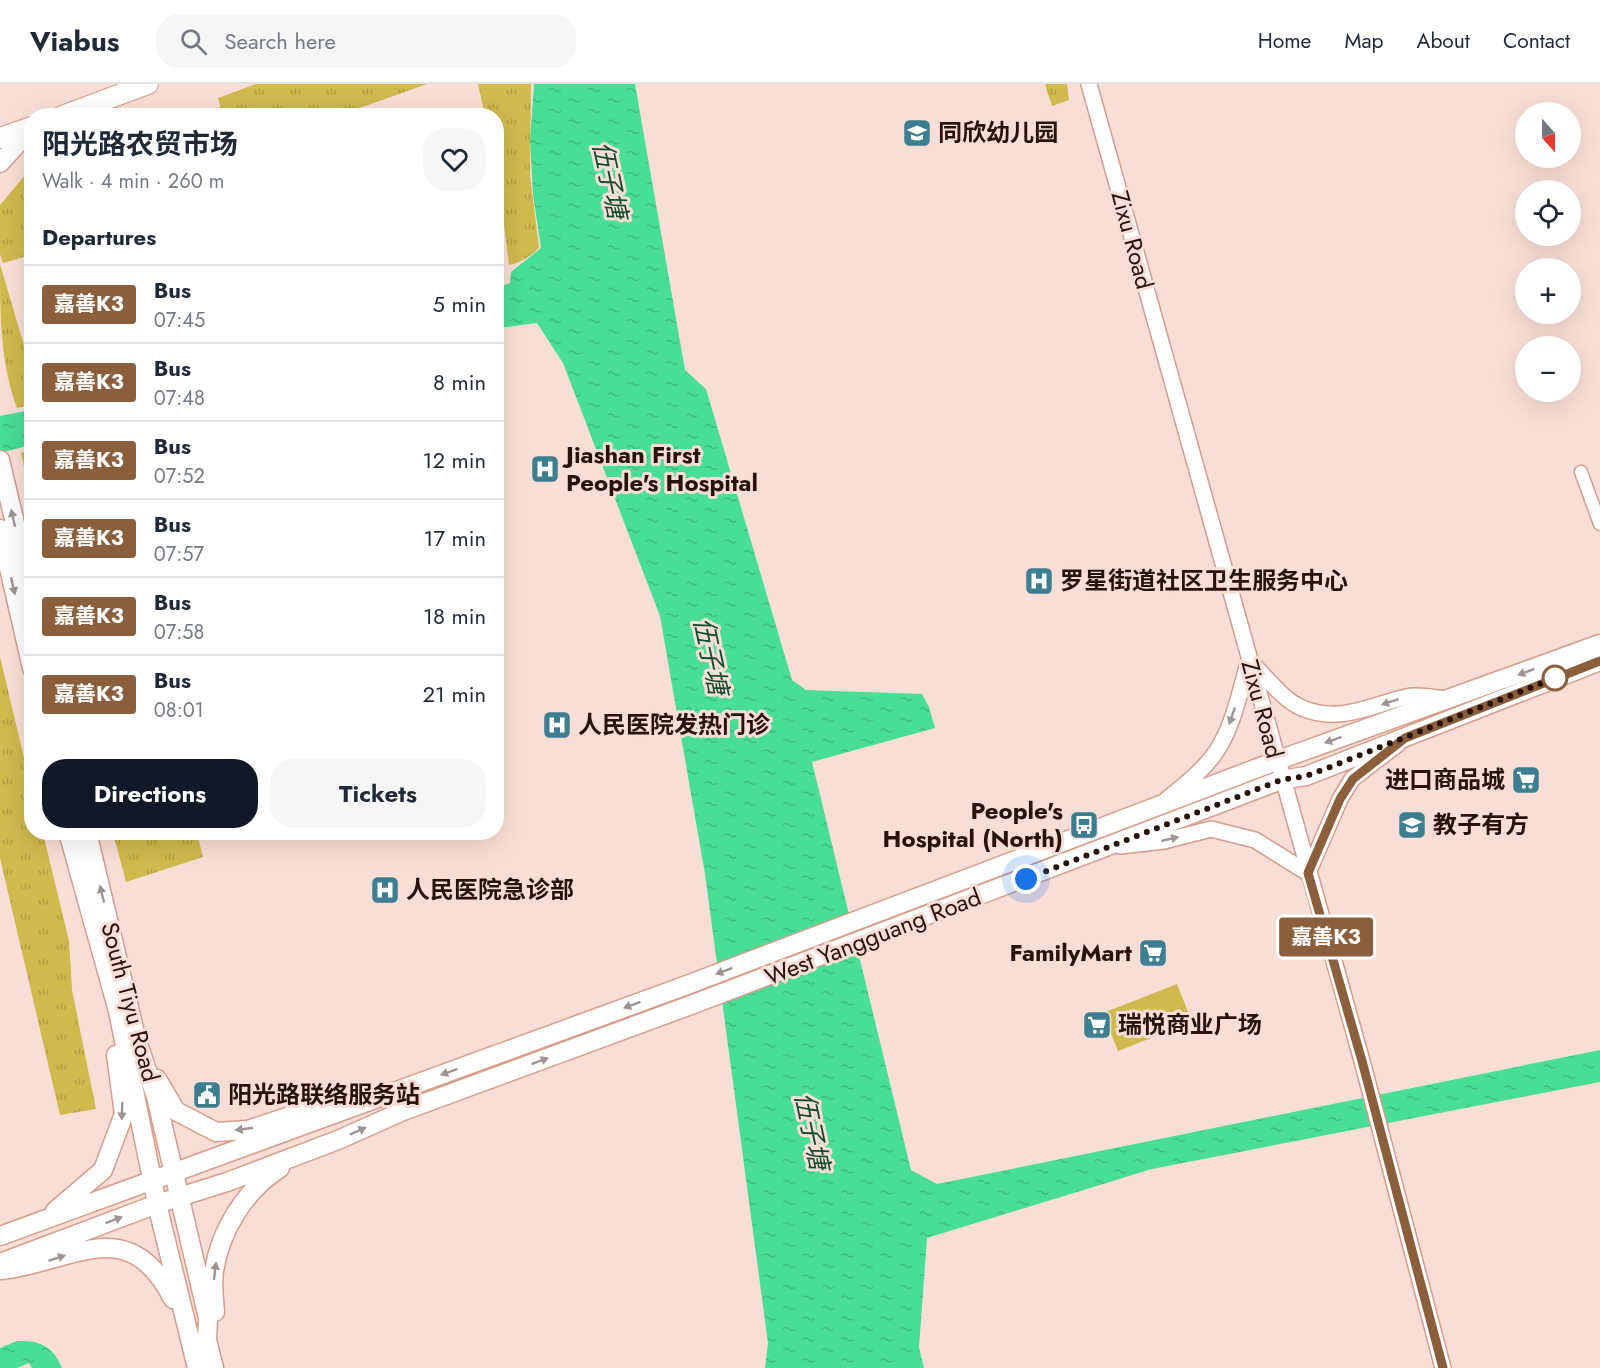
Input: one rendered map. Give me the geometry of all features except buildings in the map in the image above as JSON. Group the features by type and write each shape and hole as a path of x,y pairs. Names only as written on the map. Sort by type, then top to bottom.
{"main road":[{"path":"84,108 148,84"},
{"path":"0,138 24,130"},
{"path":"0,163 24,137"},
{"path":"1,466 24,562"},
{"path":"0,530 24,634"},
{"name":"West Yangguang Road","path":"152,1179 687,985 1276,761 1600,644"},
{"name":"West Yangguang Road","path":"157,1204 227,1182 304,1153 403,1111 881,934 1281,780 1306,776 1600,661"},
{"name":"South Tiyu Road","path":"70,840 118,1011 157,1204"},
{"name":"South Tiyu Road","path":"89,840 141,1053 156,1097 178,1197"},
{"path":"44,1220 102,1170 124,1114 114,1046 118,1011"},
{"path":"141,1053 176,1111 216,1132 248,1130 302,1112 342,1111"},
{"path":"210,1350 215,1318 214,1273 222,1236 246,1200 270,1174 304,1153"},
{"path":"0,1236 152,1179"},
{"path":"178,1197 208,1318 210,1350 214,1368"},
{"path":"0,1263 157,1204 197,1368"},
{"path":"0,1270 26,1268 86,1248 111,1246 144,1261 167,1285 185,1323"}],"street":[{"name":"Zixu Road","path":"1089,84 1281,780 1362,1061 1443,1368"},
{"path":"1581,472 1600,524"},
{"path":"1159,806 1194,776 1216,752 1232,719 1249,660 1278,690 1301,708 1326,715 1355,714 1408,697 1448,699"},
{"path":"1112,846 1164,842 1211,829 1255,840 1308,873 1340,799 1353,779 1405,738"}],"green space":[{"path":"256,84 427,84 360,108 220,108 218,98"},
{"path":"478,84 531,84 530,175 539,248 525,259 509,265 504,225 504,108 483,108"},
{"path":"1045,84 1067,84 1069,100 1052,106"},
{"path":"24,176 24,257 3,263 0,254 0,205"},
{"path":"0,264 24,345 24,406 17,408 11,391 4,355"},
{"path":"24,452 24,467 21,453"},
{"path":"0,657 24,758 24,840 45,840 69,941 72,990 96,1109 60,1115 0,858"},
{"path":"115,840 199,840 203,857 126,882"},
{"path":"1177,984 1192,1022 1118,1051 1103,1013"}],"water":[{"name":"伍子塘","path":"534,84 635,84 685,370 706,389 792,680 806,690 922,694 929,707 935,728 812,762 911,1170 937,1184 1600,1050 1600,1082 1152,1169 927,1238 919,1347 924,1368 765,1368 768,1343 705,874 660,616 563,363 537,323 504,327 504,285 510,283 511,272 541,248 533,195 530,141"},
{"path":"24,411 24,447 0,453 0,416"},
{"path":"17,1341 39,1343 45,1346 54,1354 62,1368 32,1368 29,1363 17,1368 0,1368 0,1348"}],"bus line":[{"name":"嘉善K3","path":"1443,1368 1362,1061 1308,873 1340,799 1353,779 1405,738 1600,661"}],"place":[{"name":"同欣幼儿园","path":"917,133"},
{"name":"Jiashan First People's Hospital","path":"545,469"},
{"name":"罗星街道社区卫生服务中心","path":"1039,581"},
{"name":"人民医院发热门诊","path":"557,725"},
{"name":"进口商品城","path":"1526,780"},
{"name":"People's Hospital (North)","path":"1084,825"},
{"name":"教子有方","path":"1412,825"},
{"name":"人民医院急诊部","path":"385,890"},
{"name":"FamilyMart","path":"1153,953"},
{"name":"瑞悦商业广场","path":"1097,1025"},
{"name":"阳光路联络服务站","path":"207,1095"}],"route":[{"path":"1026,879 1281,780 1306,776 1325,769 1555,678"}]}
